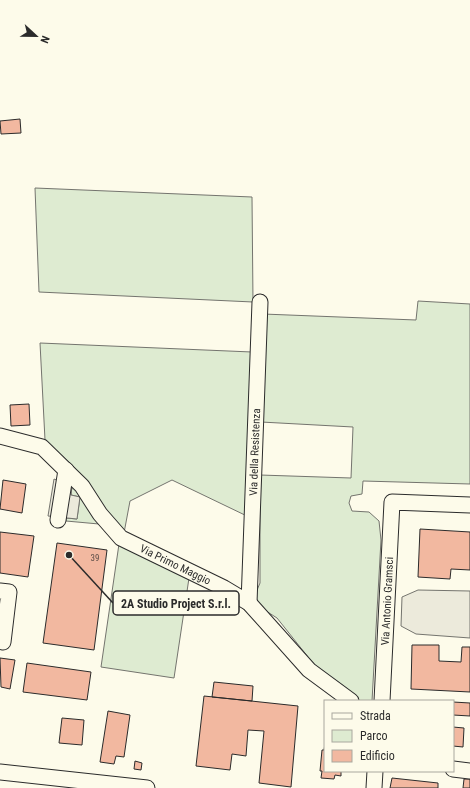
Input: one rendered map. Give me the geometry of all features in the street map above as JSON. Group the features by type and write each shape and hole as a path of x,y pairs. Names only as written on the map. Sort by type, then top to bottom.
{"street":[{"name":"Via della Resistenza","path":"249,603 260,302"},
{"name":"Via Primo Maggio","path":"0,436 42,448 82,486 100,514 121,538 224,588 249,603 309,670 350,700"},
{"path":"58,520 66,470"},
{"name":"Via Antonio Gramsci","path":"382,700 392,502 470,506"},
{"path":"0,591 9,592 2,642"},
{"path":"454,769 470,770"},
{"path":"0,772 114,786 147,788"},
{"path":"374,788 375,772"}],"green space":[{"path":"35,188 252,197 253,302 39,292"},
{"path":"418,301 470,304 470,484 363,481 362,494 351,496 349,503 352,511 369,512 379,521 381,540 372,700 358,700 316,667 277,618 252,602 260,583 260,475 351,478 353,427 261,422 263,314 416,320"},
{"path":"40,343 252,352 249,517 172,480 130,501 124,533 102,510 75,468 45,440"},
{"path":"72,486 78,489 99,524 66,521 66,518 77,519 80,497 71,495"},
{"path":"119,544 189,578 174,678 101,667"}],"shaded area":[{"path":"54,479 72,486 71,495 80,497 77,519 48,516"},
{"path":"418,590 470,591 470,638 416,634 401,626 402,597"}],"building":[{"path":"20,119 21,133 1,134 0,121"},
{"path":"29,404 30,425 11,426 10,405"},
{"path":"3,480 26,484 22,513 0,509"},
{"path":"420,529 470,532 470,570 451,569 450,579 418,577"},
{"path":"0,532 34,536 28,577 0,573"},
{"path":"57,543 107,550 94,650 43,643"},
{"path":"412,645 439,645 439,661 461,662 462,647 470,647 470,692 411,689"},
{"path":"0,658 15,660 10,689 1,687"},
{"path":"27,663 91,672 87,700 23,692"},
{"path":"214,682 253,686 252,701 212,697"},
{"path":"204,696 298,706 291,787 259,783 264,731 248,730 246,756 232,754 230,770 196,766"},
{"path":"454,702 470,703 470,716 454,715"},
{"path":"108,711 130,715 124,757 116,756 114,764 100,762"},
{"path":"62,718 84,720 82,745 59,743"},
{"path":"454,727 464,728 463,747 454,746"},
{"path":"322,750 324,750 324,772 341,772 341,776 335,775 334,779 321,778 322,771 320,771"},
{"path":"135,761 142,763 141,770 134,769"},
{"path":"392,778 438,783 438,788 390,788"},
{"path":"464,779 470,779 470,788 463,788"}],"place":[{"name":"2A Studio Project S.r.l.","path":"69,555"}]}
